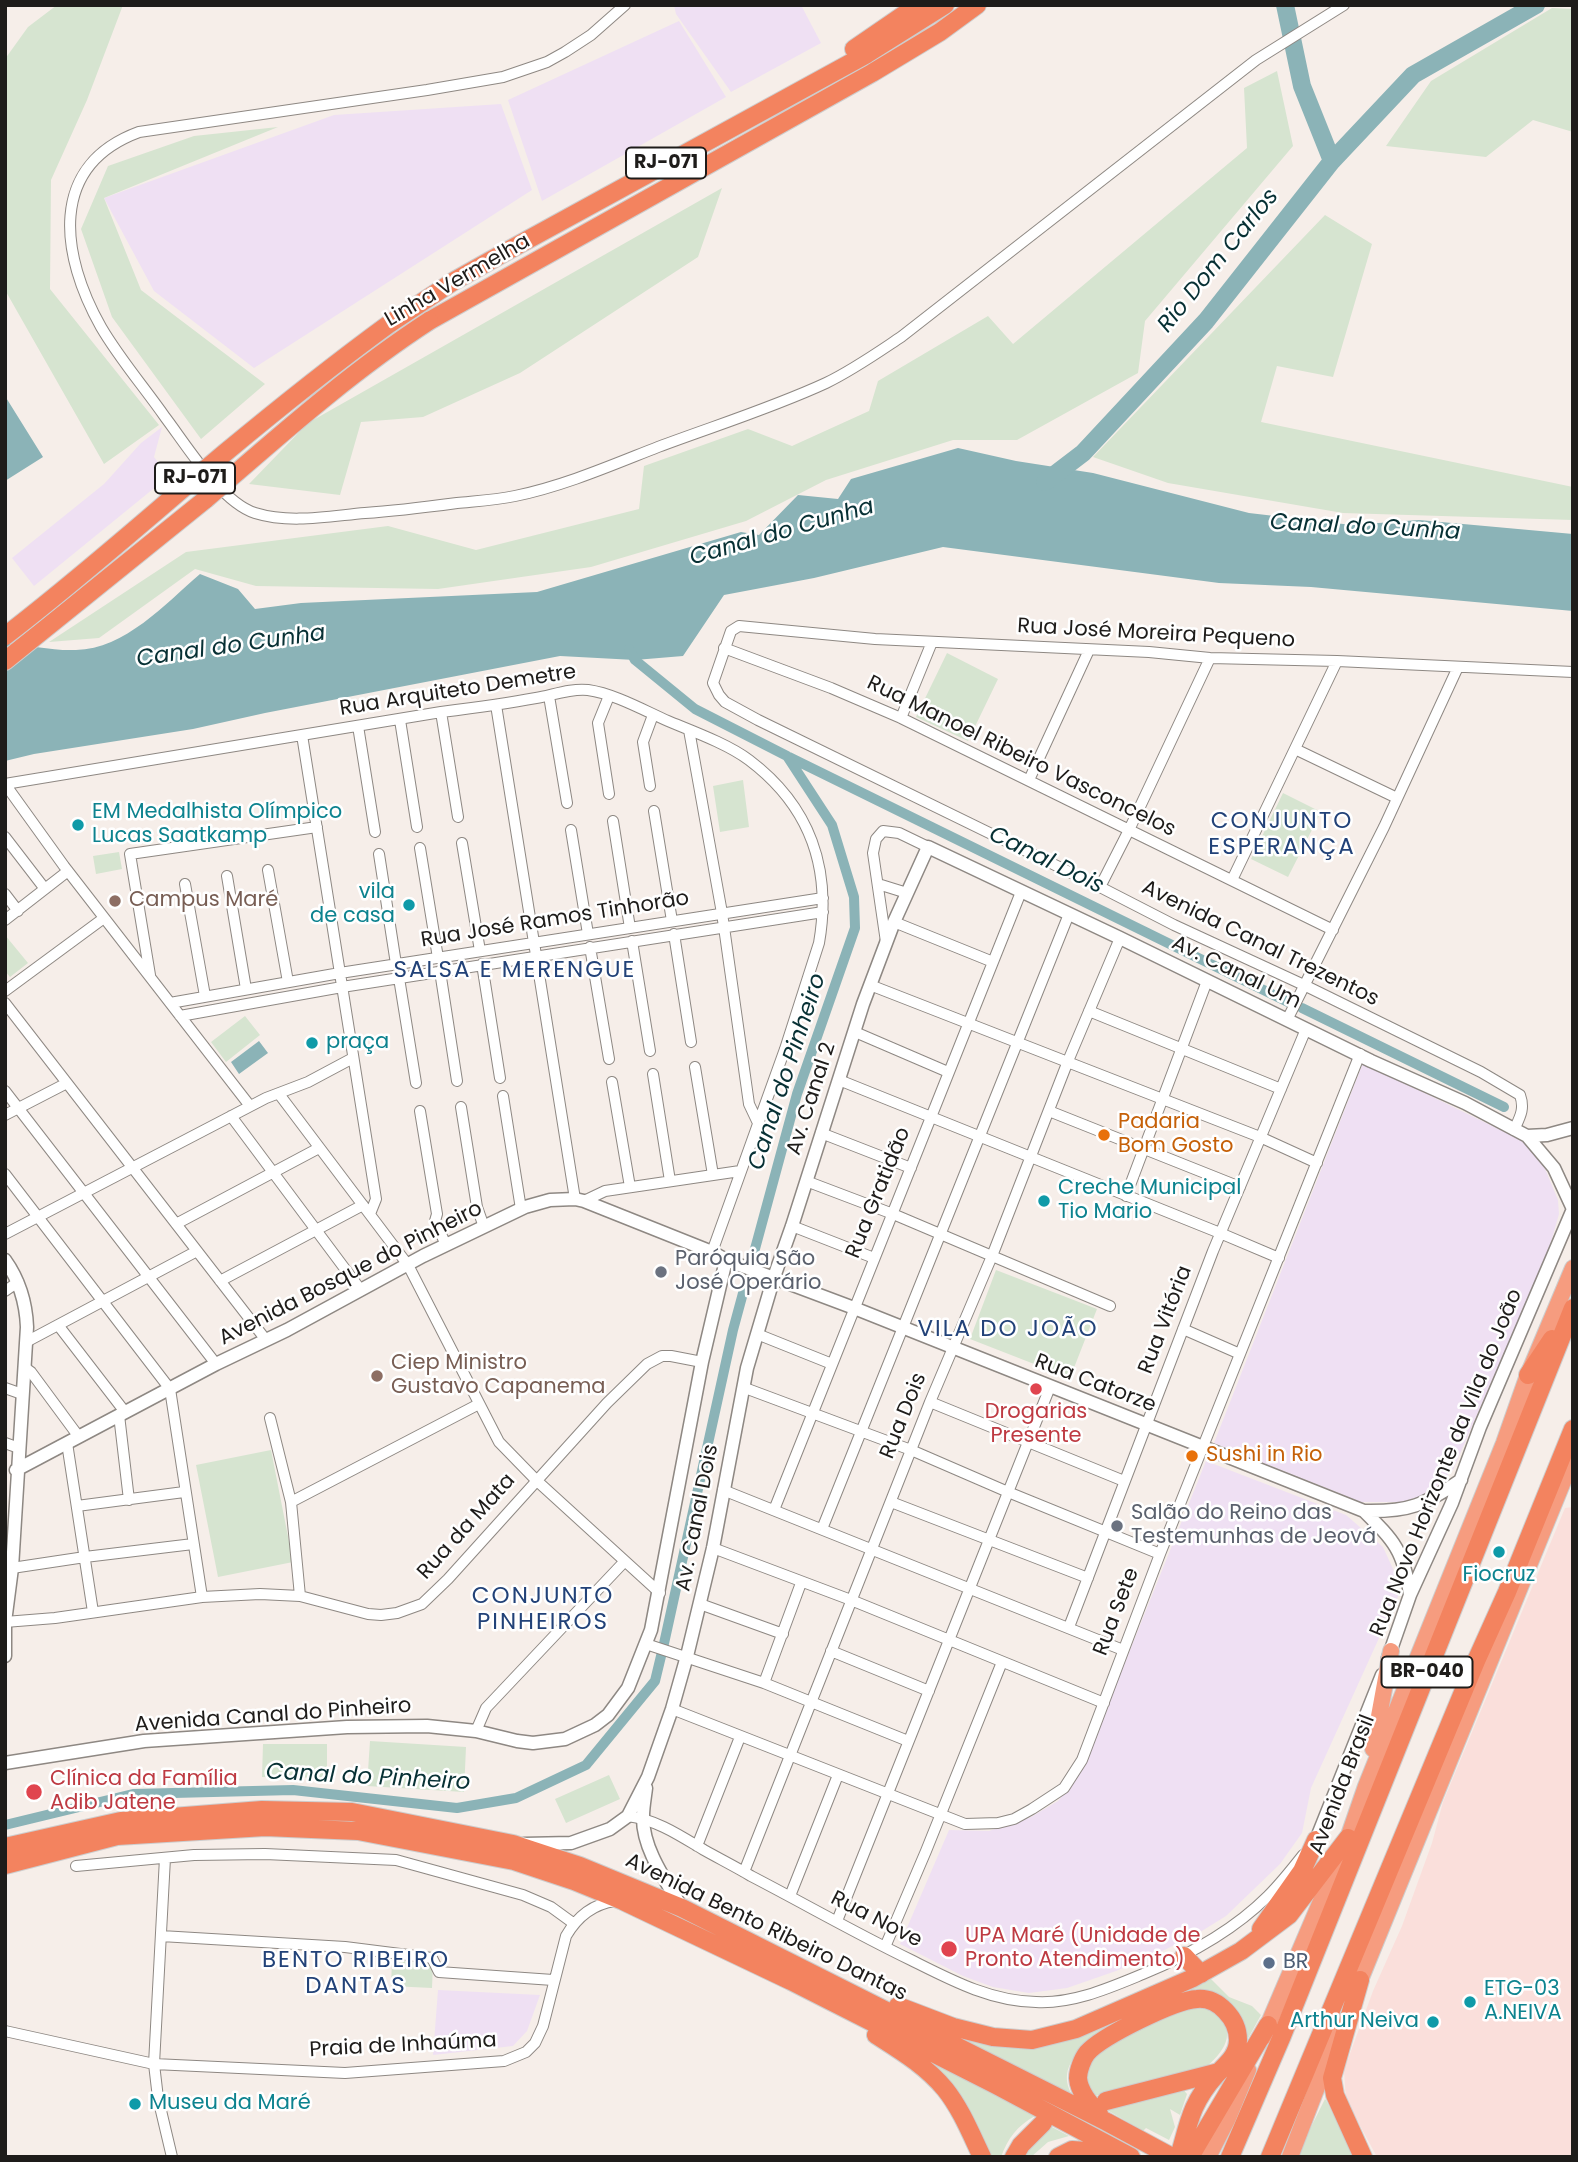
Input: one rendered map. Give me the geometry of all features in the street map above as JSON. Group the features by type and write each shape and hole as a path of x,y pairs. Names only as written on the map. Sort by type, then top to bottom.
{"highway":[{"path":"768,108 918,5"},
{"name":"Linha Vermelha","path":"5,636 45,606 228,451 388,324 454,281 867,54 945,5"},
{"name":"Linha Vermelha","path":"5,661 206,499 334,389 396,342 872,73 940,32 977,5"},
{"name":"Avenida Brasil","path":"1208,2157 1228,2118 1348,1838 1366,1786 1504,1443 1528,1375 1573,1268"},
{"path":"1528,1375 1573,1308"},
{"name":"Avenida Brasil","path":"1230,2157 1282,2036 1573,1308"},
{"name":"BR-040","path":"1270,2157 1573,1429"},
{"path":"1290,2157 1573,1457"},
{"path":"1366,1786 1391,1651"},
{"name":"Avenida Bento Ribeiro Dantas","path":"5,1847 121,1821 262,1810 352,1812 513,1844 580,1866 682,1908 1172,2157"},
{"name":"Avenida Bento Ribeiro Dantas","path":"5,1865 125,1835 265,1827 358,1831 514,1861 623,1900 790,1980 1129,2156"},
{"path":"827,1982 865,1993 977,2035 1032,2040 1076,2029 1201,1974 1241,1951 1289,1915 1348,1838"},
{"path":"1241,1951 1276,1910 1302,1871 1316,1840"},
{"path":"1184,1955 1201,1974"},
{"path":"790,1980 912,2058 929,2072 958,2108 982,2157"},
{"path":"1360,1980 1332,2078 1335,2095 1363,2157"},
{"path":"1107,2122 1081,2089 1078,2077 1086,2054 1097,2044 1142,2019 1185,2001 1199,1998 1220,2006 1233,2021 1238,2038 1236,2051 1196,2100 1179,2157"},
{"path":"1280,2157 1318,2059 1328,2018"},
{"path":"1190,2157 1268,2025"},
{"path":"1106,2101 1219,2072"},
{"path":"1014,2157 1021,2145 1044,2123"},
{"path":"1058,2157 1072,2150 1129,2156"}],"street":[{"path":"625,5 591,35 565,52 525,70 471,83 139,132 116,142 100,154 83,175 71,204 69,235 92,309 127,365 225,494 240,507 257,514 305,518 524,495 618,463 828,382 901,337 1256,60 1344,5"},
{"name":"Rua José Moreira Pequeno","path":"739,625 875,639 1149,652 1210,658 1573,672"},
{"name":"Avenida Canal Trezentos","path":"739,625 731,631 713,680 725,702 1174,925 1481,1072 1520,1095 1522,1112 1514,1130"},
{"path":"901,718 932,642"},
{"name":"Rua Manoel Ribeiro Vasconcelos","path":"724,648 831,688 901,718 1333,930"},
{"path":"1029,780 1088,650"},
{"path":"1100,887 1210,658"},
{"path":"1233,880 1337,661"},
{"path":"1287,1020 1306,986 1458,667"},
{"name":"Rua Arquiteto Demetre","path":"5,784 496,705 573,690 587,690 609,696 689,730 747,759 787,796 809,832 817,856 823,912 820,943 712,1252"},
{"path":"549,696 567,803"},
{"path":"609,696 598,723 609,794"},
{"path":"496,705 536,956 580,1200 605,1191 740,1171"},
{"path":"441,712 458,817"},
{"path":"650,786 643,742 653,715"},
{"path":"400,720 417,827"},
{"path":"358,726 375,832"},
{"path":"689,730 722,913 749,1104 758,1123"},
{"path":"220,1281 316,1230 366,1210 376,1199 302,735"},
{"path":"1295,749 1397,798"},
{"path":"5,784 68,872 250,1106"},
{"path":"654,811 672,921"},
{"path":"613,821 630,928"},
{"path":"150,977 130,855 317,827"},
{"path":"571,830 588,934"},
{"path":"886,942 873,853 873,845 883,831 899,833 928,847 894,922 870,985 1260,1137 1317,1163"},
{"path":"5,837 45,889"},
{"path":"462,843 480,951"},
{"name":"Av. Canal Um","path":"928,847 1371,1061 1465,1103 1527,1136"},
{"path":"420,848 438,958"},
{"path":"379,854 396,964"},
{"path":"268,870 288,982"},
{"path":"5,920 68,872"},
{"path":"228,876 246,989"},
{"path":"185,884 205,996"},
{"path":"878,884 907,893"},
{"name":"Rua Gratidão","path":"774,1510 1021,892"},
{"path":"5,894 18,911"},
{"name":"Rua José Ramos Tinhorão","path":"170,1003 340,973 823,898"},
{"name":"Rua José Ramos Tinhorão","path":"180,1016 482,964 823,912"},
{"path":"821,1529 1069,914"},
{"path":"5,991 104,918"},
{"path":"894,922 993,962"},
{"path":"674,934 691,1042"},
{"name":"Rua Dois","path":"744,1872 809,1702 1120,938"},
{"path":"632,941 650,1051"},
{"path":"590,947 609,1059"},
{"path":"482,964 500,1078"},
{"path":"440,971 457,1081"},
{"path":"399,978 416,1083"},
{"path":"1126,1196 1207,981"},
{"name":"Av. Canal 2","path":"792,1226 870,985"},
{"path":"5,1003 266,1340"},
{"path":"1089,1011 1281,1089"},
{"name":"Rua Vitória","path":"1069,1628 1220,1233 1306,1029"},
{"path":"855,1032 948,1072"},
{"name":"Rua Sete","path":"672,1709 965,1824 998,1823 1014,1818 1054,1797 1071,1780 1082,1760 1160,1554 1360,1054"},
{"path":"5,1234 250,1106 308,1082 353,1058"},
{"path":"695,1067 712,1175"},
{"path":"653,1074 670,1181"},
{"path":"839,1080 1279,1258"},
{"path":"612,1082 630,1187"},
{"path":"5,1115 67,1083"},
{"path":"5,1091 216,1364"},
{"path":"279,1094 408,1265 499,1442 536,1480 660,1593"},
{"path":"503,1096 522,1209"},
{"path":"461,1107 477,1207 484,1227"},
{"path":"420,1111 436,1221 446,1245"},
{"path":"1049,1111 1240,1187"},
{"path":"231,1116 360,1289"},
{"path":"1527,1136 1547,1135 1573,1128"},
{"path":"821,1133 911,1168"},
{"path":"1527,1136 1554,1168 1573,1209"},
{"path":"176,1224 319,1148"},
{"path":"5,1174 170,1389 202,1597"},
{"path":"806,1181 893,1214 1110,1306"},
{"name":"Avenida Bosque do Pinheiro","path":"11,1473 446,1245 522,1209 550,1199 580,1200 744,1266"},
{"name":"Rua Novo Horizonte da Vila do João","path":"1184,1955 1226,1931 1250,1913 1270,1895 1316,1840 1391,1651 1410,1595 1461,1480 1480,1427 1573,1209"},
{"path":"774,1277 792,1226 874,1258"},
{"path":"26,1342 197,1251"},
{"path":"5,1260 24,1297 26,1314 19,1448 11,1473 12,1568 5,1622 5,1656"},
{"name":"Avenida Canal do Pinheiro","path":"5,1763 144,1741 320,1728 427,1726 476,1731 533,1742 565,1739 582,1732 608,1715 619,1703 636,1671 660,1593 702,1362 726,1260"},
{"name":"Rua Catorze","path":"744,1266 1364,1511 1408,1508 1438,1495 1461,1480"},
{"name":"Av. Canal Dois","path":"648,1778 687,1656 713,1548 747,1368 774,1277"},
{"path":"5,1291 18,1282"},
{"path":"58,1325 122,1414 129,1500"},
{"path":"1183,1329 1240,1354"},
{"path":"757,1334 832,1364"},
{"name":"Rua da Mata","path":"5,1622 202,1597 260,1594 300,1595 368,1614 397,1613 422,1604 448,1579 607,1403 650,1361 671,1356 702,1362"},
{"path":"24,1367 31,1372 73,1440 77,1506 93,1612"},
{"path":"837,1921 1049,1387"},
{"path":"5,1388 22,1394"},
{"path":"744,1388 911,1450 1160,1554"},
{"path":"930,1402 1124,1481"},
{"path":"291,1502 479,1404"},
{"path":"270,1418 291,1502 300,1595"},
{"path":"5,1443 19,1448"},
{"path":"723,1490 1123,1650"},
{"path":"77,1506 184,1492"},
{"path":"891,1502 1088,1578"},
{"name":"Rua Catorze","path":"1364,1511 1393,1541 1401,1555 1407,1572 1410,1595"},
{"path":"12,1568 193,1544"},
{"path":"713,1548 851,1600 1104,1703"},
{"path":"476,1731 486,1708 624,1562"},
{"path":"764,1683 801,1583"},
{"path":"700,1604 783,1634"},
{"path":"646,1644 764,1683 908,1741"},
{"path":"831,1651 929,1691"},
{"path":"885,1947 1002,1662"},
{"path":"697,1846 740,1737"},
{"path":"790,1896 838,1775"},
{"path":"513,1844 571,1843 610,1829 628,1816 648,1778"},
{"path":"648,1778 643,1818 650,1848 682,1908"},
{"path":"628,1816 643,1818"},
{"name":"Rua Nove","path":"643,1818 667,1828 885,1947 967,1987 1001,1998 1035,2003 1078,1998 1184,1955"},
{"path":"76,1866 194,1855 265,1854 396,1860 523,1895 551,1907 573,1923 590,1909 623,1900"},
{"path":"165,1858 154,2063 158,2098 172,2157"},
{"name":"Praia de Inhaúma","path":"5,2031 154,2063 345,2073 504,2061 526,2052 535,2043 543,2026 566,1936 573,1923"},
{"path":"161,1936 345,1947 432,1958 439,1972 553,1980"}],"shaded area":[{"path":"674,5 801,5 821,43 731,92 676,14"},
{"path":"679,21 726,97 542,201 508,100"},
{"path":"501,104 532,190 254,368 154,291 104,198 334,115"},
{"path":"162,427 154,457 169,476 34,586 12,558 104,484 141,443"},
{"path":"1363,1063 1523,1141 1541,1159 1558,1200 1559,1214 1549,1249 1453,1470 1428,1494 1401,1502 1361,1502 1214,1443"},
{"path":"1206,1461 1346,1515 1383,1547 1394,1571 1399,1594 1311,1788 1302,1833 1280,1864 1226,1916 1154,1955 1067,1988 1029,1993 993,1987 963,1976 900,1944 949,1830 989,1831 1031,1817 1058,1801 1081,1772"},
{"path":"1573,1507 1573,2157 1377,2157 1346,2100 1344,2070 1373,1991 1402,1926 1432,1843 1443,1802 1565,1508"},
{"path":"438,1990 540,1995 527,2031 513,2046 433,2055"}],"green space":[{"path":"57,5 123,5 87,100 51,180 50,289 159,425 104,464 5,290 5,59 28,27"},
{"path":"1552,8 1573,9 1573,132 1533,120 1486,157 1386,146 1431,81"},
{"path":"1277,71 1293,146 1145,321 1138,373 1017,440 953,440 826,480 746,521 591,567 438,589 256,586 195,569 99,638 49,642 186,552 388,526 476,550 639,509 644,466 748,429 792,446 869,411 878,381 988,316 1013,344 1247,148 1244,88"},
{"path":"278,127 104,198 141,290 265,384 201,439 112,317 81,229 108,166 194,136"},
{"path":"722,188 698,257 520,373 423,417 361,422 340,495 249,484 308,423"},
{"path":"1325,215 1372,244 1333,377 1277,366 1261,422 1573,487 1573,520 1343,513 1168,483 1093,457"},
{"path":"947,653 998,679 968,741 916,717"},
{"path":"743,780 749,827 720,832 713,786"},
{"path":"1283,793 1321,812 1288,877 1251,859"},
{"path":"119,852 122,869 96,874 93,856"},
{"path":"5,935 28,963 10,977 5,971"},
{"path":"245,1016 260,1035 226,1062 211,1042"},
{"path":"996,1270 1097,1309 1070,1378 970,1339"},
{"path":"271,1450 293,1562 218,1577 196,1465"},
{"path":"370,1741 466,1747 464,1792 367,1786"},
{"path":"263,1744 327,1744 327,1778 262,1777"},
{"path":"609,1775 620,1799 566,1823 555,1799"},
{"path":"392,1960 433,1963 432,1988 391,1986"},
{"path":"1209,1977 1229,1997 1252,2006 1261,2015 1240,2053 1217,1997 1084,2045 1067,2073 1071,2093 1061,2093 959,2037 1050,2044 1096,2030"},
{"path":"1196,2004 1217,2014 1227,2030 1227,2038 1220,2053 1208,2065 1201,2071 1090,2097 1084,2088 1085,2061 1101,2045"},
{"path":"908,2050 1035,2116 1014,2133 1001,2157 988,2157"},
{"path":"1182,2088 1187,2094 1180,2115 1170,2109 1175,2127 1169,2140 1146,2128 1143,2131 1107,2110"},
{"path":"1326,2100 1355,2157 1296,2157"},
{"path":"1050,2126 1069,2136 1048,2142 1031,2157 1018,2157"}],"water":[{"path":"5,396 43,457 5,481"},
{"name":"Canal do Cunha","path":"958,448 1016,461 1093,473 1249,513 1352,525 1419,520 1573,534 1573,611 1311,587 1219,583 943,547 814,578 724,595 683,656 635,660 560,656 193,729 5,761 5,643 76,650 111,642 143,623 200,574 238,589 255,609 301,603 537,592 741,532 759,535 798,495 838,499 851,479"},
{"path":"259,1041 268,1053 239,1074 231,1062"}],"waterway":[{"name":"Rio Dom Carlos","path":"1045,482 1083,453 1206,321 1332,161 1302,86 1285,5"},
{"path":"1332,161 1413,75 1536,5"},
{"name":"Canal do Pinheiro","path":"629,649 635,660 695,709 787,756 832,825 854,897 855,928 797,1094 733,1330 663,1648"},
{"name":"Canal Dois","path":"789,757 1288,1002"},
{"name":"Canal Dois","path":"1302,1008 1504,1107"},
{"name":"Canal do Pinheiro","path":"5,1825 133,1794 293,1790 457,1808 516,1798 586,1765 655,1681 662,1652"}],"place":[{"name":"EM Medalhista Olímpico Lucas Saatkamp","path":"78,825"},
{"name":"Campus Maré","path":"115,901"},
{"name":"vila de casa","path":"409,905"},
{"name":"praça","path":"312,1043"},
{"name":"Padaria Bom Gosto","path":"1104,1135"},
{"name":"Creche Municipal Tio Mario","path":"1044,1201"},
{"name":"Paróquia São José Operário","path":"661,1272"},
{"name":"Ciep Ministro Gustavo Capanema","path":"377,1376"},
{"name":"Drogarias Presente","path":"1036,1389"},
{"name":"Sushi in Rio","path":"1192,1456"},
{"name":"Salão do Reino das Testemunhas de Jeová","path":"1117,1526"},
{"name":"Fiocruz","path":"1499,1552"},
{"name":"Clínica da Família Adib Jatene","path":"34,1792"},
{"name":"UPA Maré (Unidade de Pronto Atendimento)","path":"949,1949"},
{"name":"BR","path":"1269,1963"},
{"name":"ETG-03 A.NEIVA","path":"1470,2002"},
{"name":"Arthur Neiva","path":"1433,2022"},
{"name":"Museu da Maré","path":"135,2104"}],"district":[{"name":"CONJUNTO ESPERANÇA","path":"1282,835"},
{"name":"SALSA E MERENGUE","path":"515,971"},
{"name":"VILA DO JOÃO","path":"1008,1330"},
{"name":"CONJUNTO PINHEIROS","path":"543,1610"},
{"name":"BENTO RIBEIRO DANTAS","path":"356,1974"}]}
